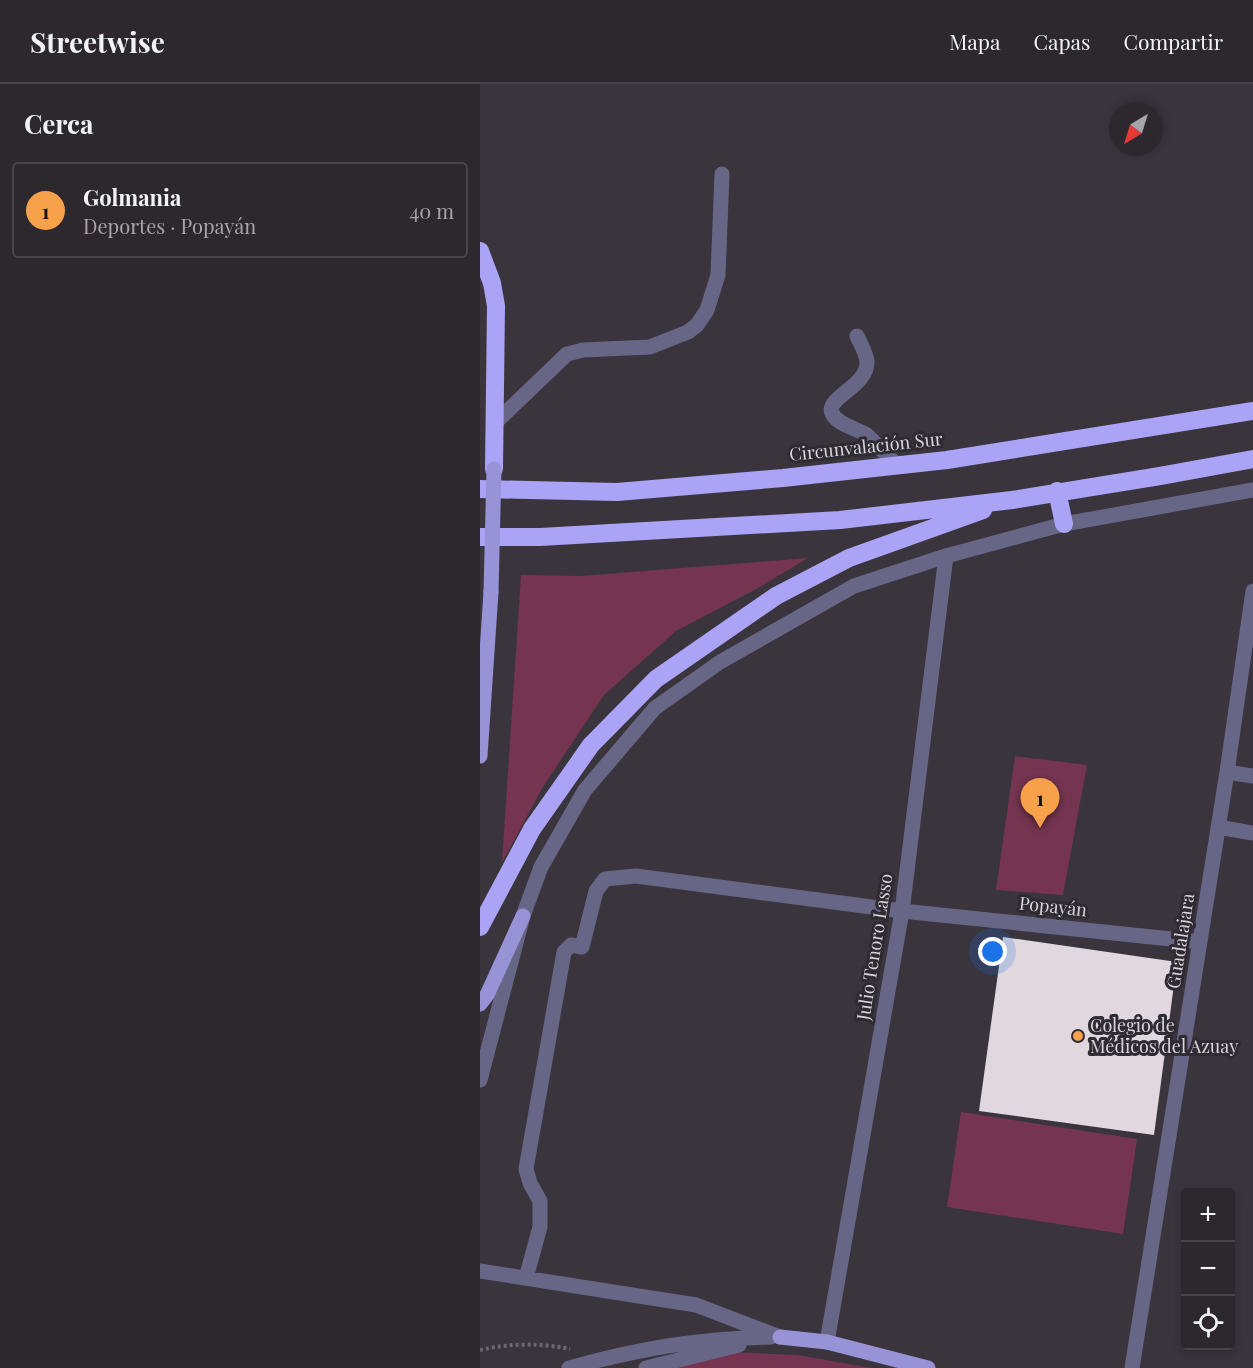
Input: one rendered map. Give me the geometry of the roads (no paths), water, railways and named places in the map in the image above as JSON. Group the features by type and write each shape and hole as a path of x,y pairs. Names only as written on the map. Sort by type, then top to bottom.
{"highway":[{"path":"480,251 492,283 496,306 494,469"},
{"name":"Circunvalación Sur","path":"480,489 617,492 947,460 1253,411"},
{"path":"480,537 540,537 840,520 1012,500 1253,459"},
{"path":"1057,491 1064,524"},
{"path":"480,927 532,829 591,745 656,679 776,596 849,558 1012,500"}],"main road":[{"path":"480,756 491,592 494,469"},
{"path":"480,1004 487,995 523,916"},
{"path":"780,1337 827,1342 928,1368"}],"street":[{"path":"496,422 567,354 583,350 650,347 688,332 697,325 707,310 718,275 722,174"},
{"path":"857,336 867,362 861,381 834,401 831,412 837,419 866,435 897,465"},
{"path":"480,1080 523,916 542,867 585,790 655,708 720,662 854,586 946,556 1064,524 1253,490"},
{"name":"Julio Tenoro Lasso","path":"827,1342 902,911 946,556"},
{"name":"Guadalajara","path":"1132,1368 1227,772 1253,591"},
{"path":"1227,772 1253,776"},
{"path":"1218,827 1253,833"},
{"name":"Popayán","path":"526,1278 540,1227 540,1201 530,1183 526,1169 564,952 571,945 582,947 596,891 605,879 636,876 902,911 1200,942"},
{"path":"480,1271 696,1305 780,1337"},
{"path":"569,1368 639,1350 718,1338 780,1337"},
{"path":"646,1368 718,1349 780,1337"}],"place":[{"name":"Golmania","path":"1040,828"},
{"name":"Colegio de Médicos del Azuay","path":"1078,1036"}]}
